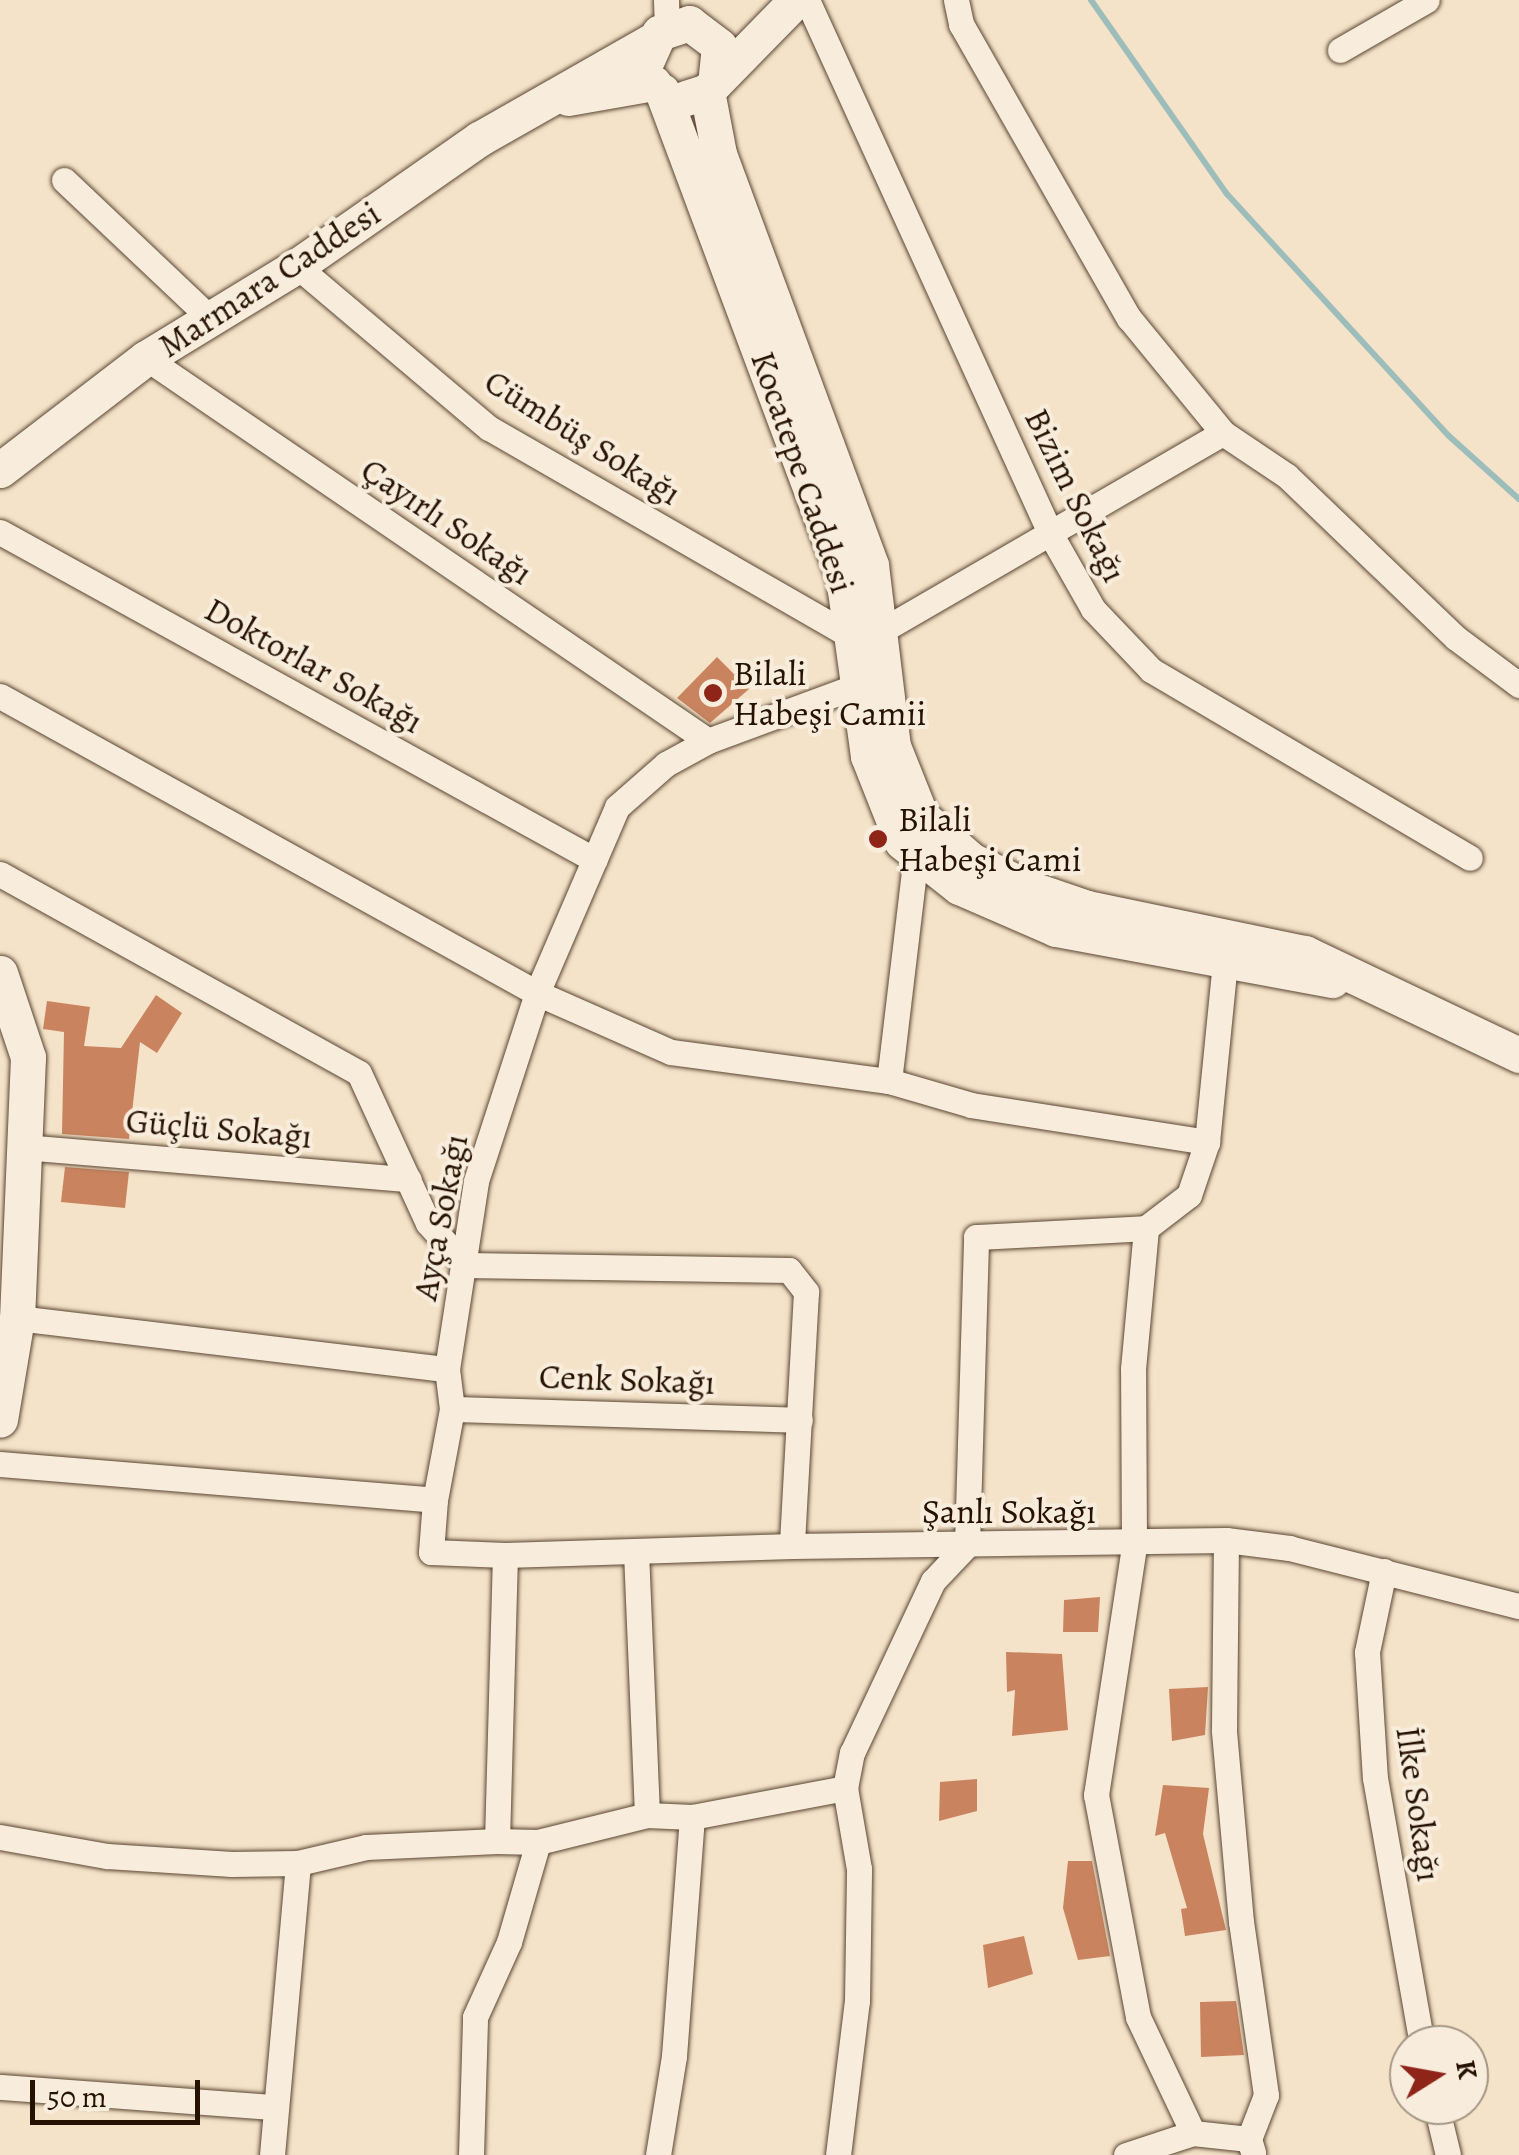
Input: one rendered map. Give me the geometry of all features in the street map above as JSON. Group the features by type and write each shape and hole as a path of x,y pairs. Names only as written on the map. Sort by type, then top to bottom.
{"main road":[{"name":"Marmara Caddesi","path":"4,458 146,358 297,266 479,139 548,102 666,23 712,0"},
{"path":"711,87 722,58 712,35 666,23 646,62 658,88 684,98 711,87 796,0"},
{"name":"Kocatepe Caddesi","path":"711,87 720,154 871,564 867,634 879,795 916,856 959,887 1056,929 1228,948 1305,952 1519,1055"},
{"name":"Marmara Caddesi","path":"548,102 658,88"},
{"name":"Kocatepe Caddesi","path":"658,88 867,634"},
{"name":"Kocatepe Caddesi","path":"872,680 901,777 921,816 971,860 1026,887 1087,908 1228,948"},
{"path":"916,856 921,816"},
{"path":"0,973 28,1058 17,1318 0,1420"}],"street":[{"name":"Bizim Sokağı","path":"806,0 1051,535 1093,609 1151,670 1470,858"},
{"path":"956,0 961,24 1130,318 1223,433 1287,476 1456,638 1519,685"},
{"path":"1340,50 1427,0"},
{"path":"64,180 212,320"},
{"name":"Cümbüş Sokağı","path":"297,266 490,428 867,634"},
{"name":"Çayırlı Sokağı","path":"146,358 708,741"},
{"path":"867,634 1051,535 1223,433"},
{"name":"Doktorlar Sokağı","path":"0,532 595,860"},
{"name":"Ayça Sokağı","path":"505,1555 431,1552 435,1500 452,1409 447,1370 476,1181 537,993 617,807 666,764 708,741 872,680"},
{"path":"0,696 537,993 672,1052 889,1081 972,1105 1208,1142"},
{"path":"889,1081 916,856"},
{"path":"0,874 359,1073 428,1223 465,1265 789,1270 806,1292 792,1546"},
{"path":"838,2155 858,2001 858,1869 845,1788 852,1753 933,1581 967,1545 976,1237 1146,1228 1189,1195 1208,1142 1228,948"},
{"name":"Güçlü Sokağı","path":"24,1147 408,1179"},
{"path":"1146,1228 1132,1369 1134,1546 1096,1795 1138,2017 1193,2134"},
{"path":"17,1318 447,1370"},
{"name":"Cenk Sokağı","path":"452,1409 800,1420"},
{"path":"0,1464 435,1500"},
{"path":"1126,2155 1193,2134 1252,2147 1266,2095 1241,1922 1224,1730 1226,1540"},
{"name":"Şanlı Sokağı","path":"505,1555 792,1546 1134,1546 1226,1540 1384,1571 1519,1606"},
{"path":"636,1552 647,1815"},
{"path":"497,1841 505,1555"},
{"name":"İlke Sokağı","path":"1384,1571 1367,1652 1375,1778 1418,2025"},
{"path":"0,1837 108,1856 298,1863 366,1847 538,1842 647,1815 692,1817 845,1788"},
{"path":"658,2155 674,2056 692,1817"},
{"path":"471,2155 475,2017 509,1942 538,1842"},
{"path":"272,2155 273,2107 298,1863"},
{"path":"0,2087 273,2107"},
{"path":"1441,2125 1448,2155"}],"building":[{"name":"Bilali Habeşi Camii","path":"717,657 749,689 710,723 677,698"},
{"path":"156,995 182,1013 157,1053 140,1042 129,1139 62,1134 64,1032 43,1029 47,1001 90,1007 84,1046 121,1048"},
{"path":"65,1167 129,1172 125,1208 61,1202"},
{"path":"1100,1597 1098,1632 1063,1632 1064,1600"},
{"path":"1006,1652 1062,1654 1068,1730 1012,1736 1015,1690 1007,1692"},
{"path":"1208,1687 1205,1735 1172,1741 1169,1689"},
{"path":"977,1779 977,1811 939,1821 940,1782"},
{"path":"1163,1785 1209,1788 1203,1834 1226,1930 1185,1936 1181,1909 1187,1908 1165,1833 1155,1836"},
{"path":"1068,1861 1092,1861 1110,1956 1078,1960 1063,1908"},
{"path":"1024,1936 1033,1974 988,1988 983,1945"},
{"path":"1236,2001 1244,2055 1201,2057 1200,2002"}],"waterway":[{"path":"1091,0 1227,194 1449,436 1519,499"}],"place":[{"name":"Bilali Habeşi Camii","path":"713,693"},
{"name":"Bilali Habeşi Cami","path":"878,839"}]}
